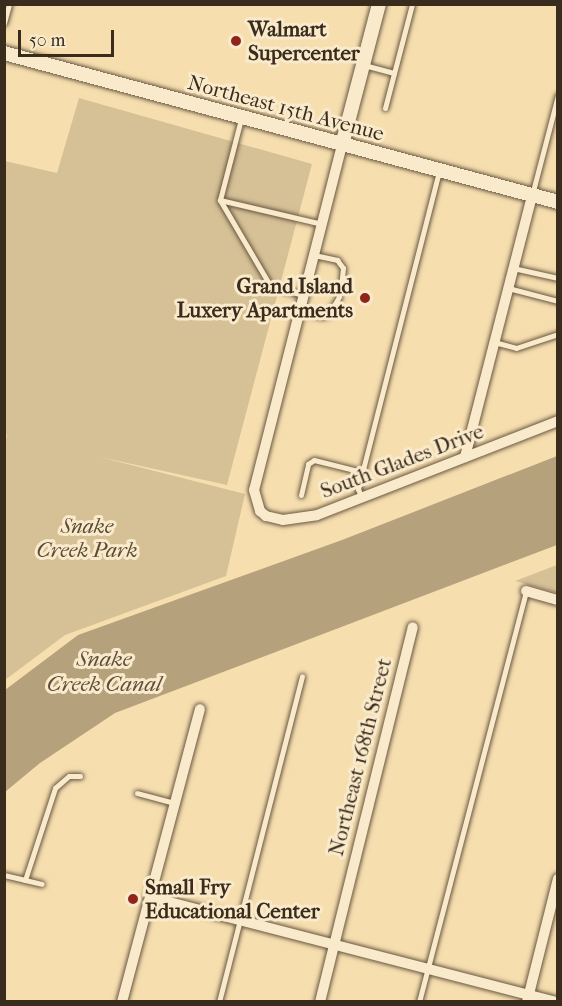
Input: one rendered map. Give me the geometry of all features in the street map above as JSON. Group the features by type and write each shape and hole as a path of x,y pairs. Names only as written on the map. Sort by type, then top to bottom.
{"street":[{"path":"300,311 379,4"},
{"name":"Northeast 15th Avenue","path":"4,53 558,202"},
{"path":"465,457 532,196"},
{"name":"South Glades Drive","path":"300,311 254,490 260,511 273,518 300,519 317,515 558,421"},
{"path":"526,591 558,600"},
{"name":"Northeast 168th Street","path":"320,1002 413,627"},
{"path":"122,1002 200,709"},
{"path":"528,998 558,879"},
{"path":"150,897 334,944 528,998 556,1002"}],"lane":[{"path":"4,23 9,4"},
{"path":"385,108 412,4"},
{"path":"363,65 394,74"},
{"path":"532,196 558,95"},
{"path":"241,117 220,200 272,287 304,295"},
{"path":"362,498 358,489 362,472 439,171"},
{"path":"220,200 322,224"},
{"path":"314,255 337,260 343,268 341,286"},
{"path":"513,268 558,278"},
{"path":"508,288 558,301"},
{"path":"300,311 322,316 329,314 339,297"},
{"path":"494,342 516,348 558,334"},
{"path":"301,495 308,464 314,460 362,472"},
{"path":"419,1002 526,591"},
{"path":"219,1002 302,676"},
{"path":"26,880 56,788 69,776 80,776"},
{"path":"137,793 175,803"},
{"path":"4,875 42,884"}],"green space":[{"name":"Snake Creek Park","path":"79,98 312,164 227,485 100,457 245,494 226,576 65,635 5,680 4,446 7,435 5,434 5,161 57,173"},
{"path":"557,565 557,593 515,581"}],"water":[{"name":"Snake Creek Canal","path":"557,456 557,545 115,713 40,763 5,792 5,690 78,635 342,540"}],"place":[{"name":"Walmart Supercenter","path":"236,41"},
{"name":"Grand Island Luxery Apartments","path":"365,298"},
{"name":"Small Fry Educational Center","path":"133,899"}]}
